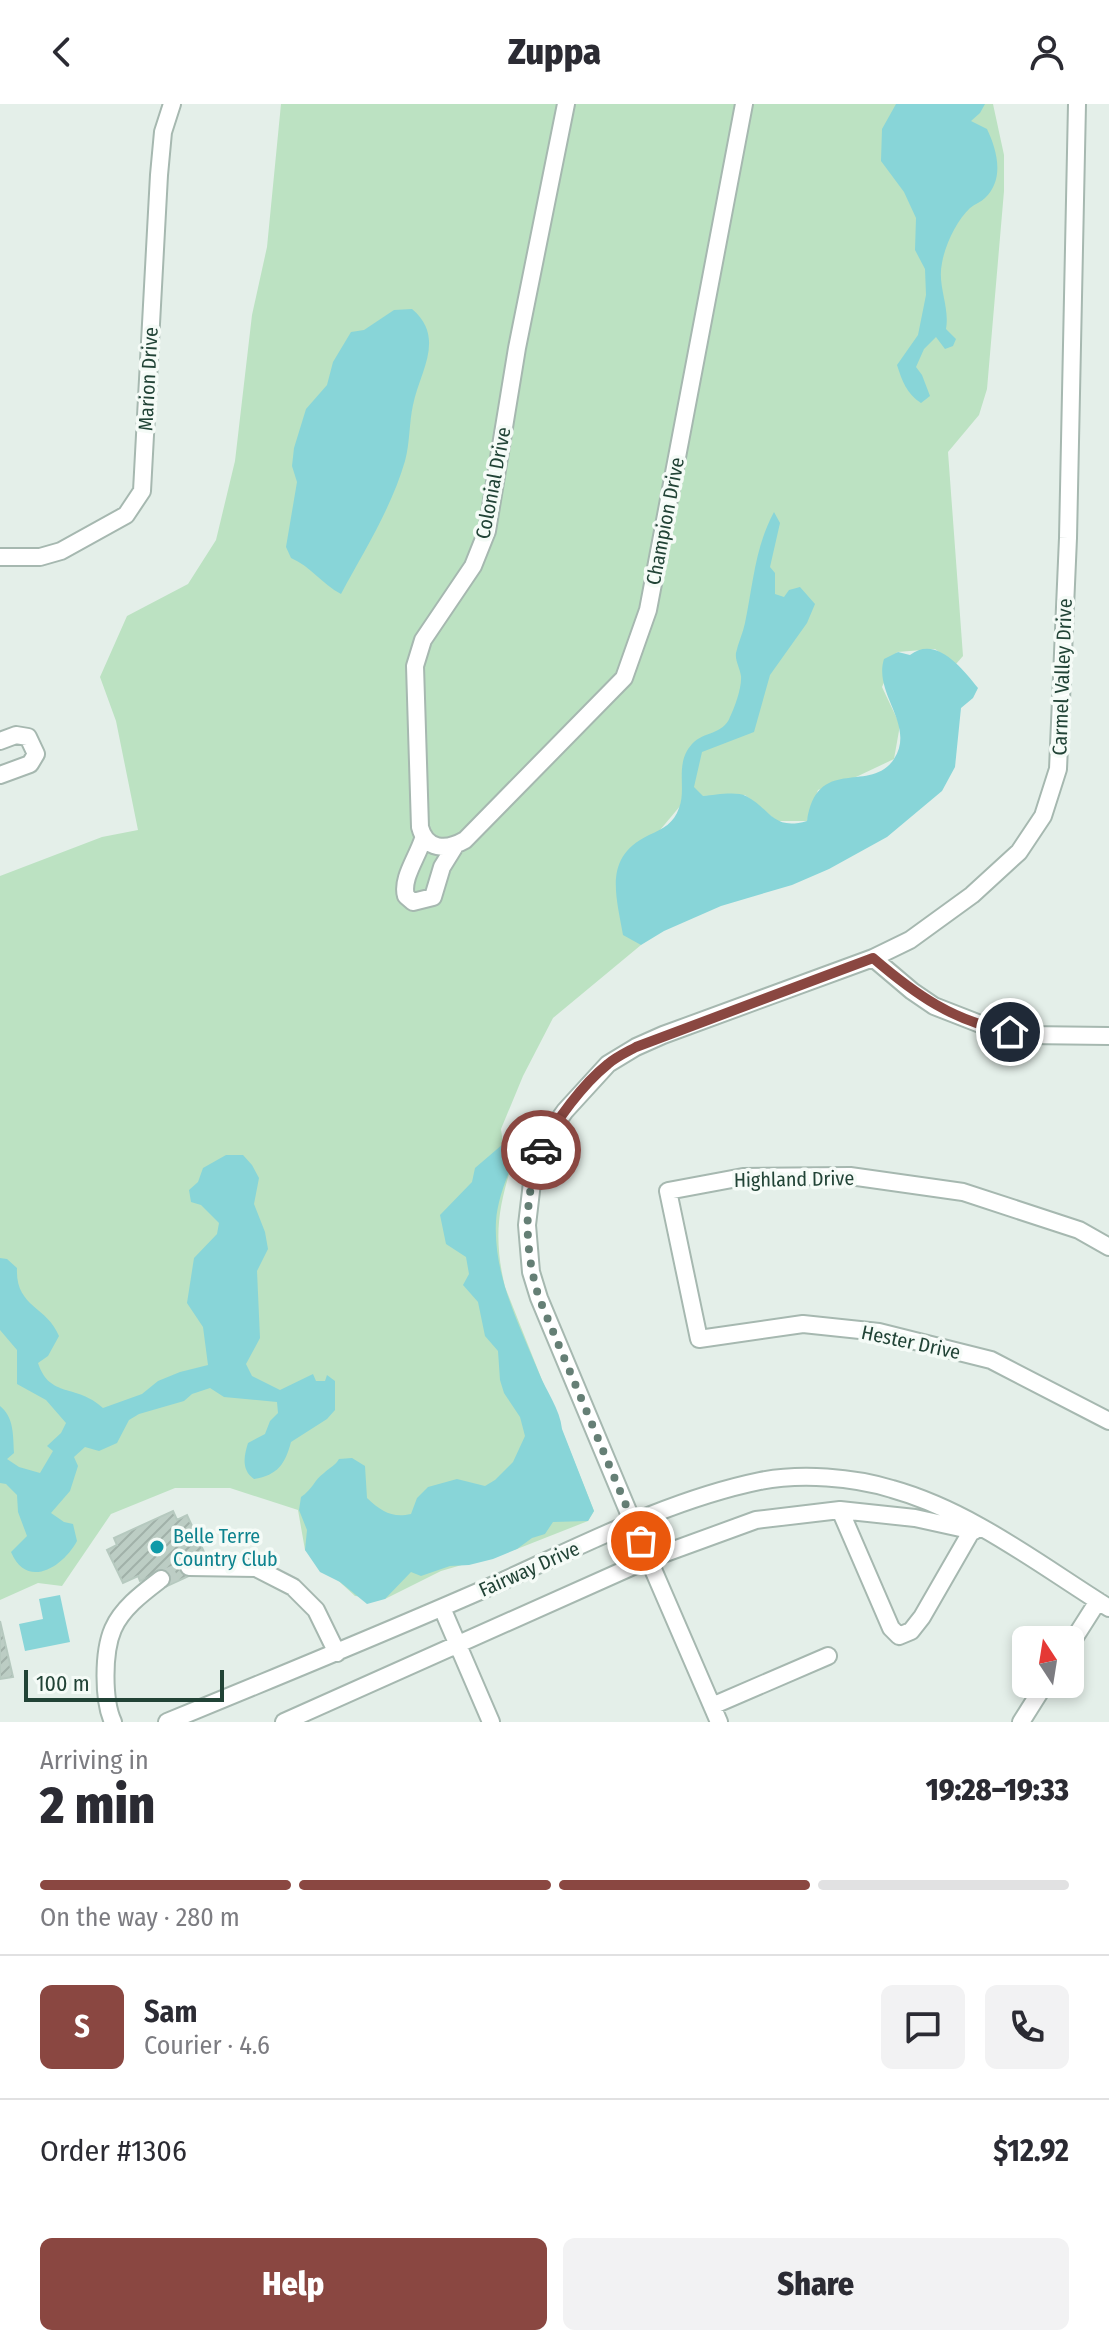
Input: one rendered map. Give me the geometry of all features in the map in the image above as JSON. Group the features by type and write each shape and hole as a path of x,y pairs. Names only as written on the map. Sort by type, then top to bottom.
{"street":[{"name":"Marion Drive","path":"0,557 40,557 61,551 126,515 142,491 159,175 163,132 172,104"},
{"name":"Colonial Drive","path":"427,842 420,827 415,666 423,640 473,566 487,531 517,348 566,104"},
{"name":"Champion Drive","path":"455,846 465,840 624,678 648,610 744,104"},
{"name":"Carmel Valley Drive","path":"719,1722 539,1298 531,1272 527,1225 533,1174 550,1132 608,1064 636,1047 873,958 910,940 972,895 1019,852 1043,816 1058,769 1068,538 1077,104"},
{"path":"0,741 16,735 28,737 36,754 30,764 0,775"},
{"path":"427,842 443,847 455,846 442,867 433,897 413,902 406,896 405,878 427,842"},
{"path":"873,958 934,1006 993,1029 1026,1035 1109,1036"},
{"name":"Highland Drive","path":"699,1339 668,1191 743,1177 850,1176 963,1192 1079,1230 1109,1247"},
{"name":"Hester Drive","path":"699,1339 803,1324 879,1332 991,1360 1109,1421"},
{"name":"Fairway Drive","path":"167,1722 337,1653 633,1523 716,1491 764,1480 813,1478 852,1481 890,1488 934,1503 973,1528"},
{"path":"840,1510 891,1628 899,1636 911,1631 922,1617 973,1528"},
{"name":"Fairway Drive","path":"284,1722 649,1559 756,1520 840,1510 973,1528 991,1534 1104,1604"},
{"path":"189,1567 256,1568 293,1587 316,1610 337,1653"},
{"path":"113,1722 107,1708 106,1671 113,1629 126,1609 161,1579"},
{"path":"1084,1628 1104,1604"},
{"path":"442,1608 491,1722"},
{"path":"712,1706 828,1656"},
{"path":"1021,1722 1036,1698"}],"green space":[{"name":"Belle Terre Country Club","path":"281,104 993,104 1004,155 1004,191 987,389 979,415 948,452 963,656 956,664 935,649 897,652 882,687 900,725 894,759 818,790 807,821 777,821 745,795 702,796 681,805 660,830 617,895 641,945 553,1018 523,1076 501,1129 503,1144 512,1165 503,1197 499,1255 505,1287 594,1511 588,1521 517,1549 441,1571 385,1599 355,1596 305,1550 298,1510 230,1488 175,1488 111,1514 62,1586 38,1583 0,1600 0,876 102,837 138,830 116,721 100,677 127,616 188,584 216,540 235,461 252,315 267,247"}],"water":[{"path":"896,104 985,104 971,121 987,129 997,164 991,190 965,213 946,248 941,271 946,329 956,339 953,346 945,349 936,337 924,349 916,367 930,396 921,403 906,387 897,365 918,335 926,295 925,269 915,250 916,218 904,192 881,161 882,129"},
{"path":"412,309 422,320 429,343 413,405 405,461 385,513 341,594 291,558 286,547 297,482 292,466 294,448 306,409 327,385 333,362 351,332 364,330 394,310"},
{"path":"774,512 780,523 770,567 775,573 775,594 784,597 789,590 800,587 815,604 807,623 770,675 754,732 702,752 694,787 703,796 746,796 779,821 807,821 821,788 833,781 872,774 884,769 894,759 900,734 884,685 884,659 898,652 910,655 929,649 948,656 978,688 973,698 961,708 955,767 942,791 887,837 829,869 792,885 721,906 664,931 641,945 623,935 616,891 619,865 634,844 674,818 681,800 682,768 687,752 697,740 723,727 732,713 741,681 736,653 759,552"},
{"path":"507,1131 518,1131 523,1140 497,1211 496,1241 503,1280 523,1336 559,1414 594,1511 588,1521 553,1522 545,1534 493,1559 450,1566 421,1576 411,1572 385,1599 367,1604 340,1582 320,1572 305,1550 307,1530 299,1510 301,1497 339,1459 352,1458 365,1466 367,1498 388,1513 411,1514 417,1498 428,1487 457,1479 485,1486 495,1480 513,1462 525,1436 520,1417 504,1393 498,1351 485,1336 478,1302 463,1285 469,1274 466,1257 446,1244 440,1215 472,1182 475,1168 503,1144"},
{"path":"226,1155 243,1155 259,1178 254,1204 268,1249 257,1271 260,1338 246,1364 252,1376 280,1390 313,1374 316,1381 325,1381 327,1375 335,1381 335,1410 327,1419 291,1442 283,1462 275,1471 254,1479 245,1467 248,1443 265,1434 270,1421 278,1413 277,1402 224,1397 210,1388 192,1394 184,1401 139,1414 129,1420 117,1443 99,1451 85,1447 74,1457 78,1466 70,1491 51,1513 73,1524 77,1541 54,1566 35,1572 26,1570 11,1552 27,1536 18,1512 17,1495 6,1484 0,1483 0,1406 8,1415 13,1433 14,1453 7,1459 19,1467 40,1473 53,1451 47,1446 61,1433 66,1423 46,1400 17,1384 17,1350 0,1330 0,1258 7,1259 17,1268 21,1291 54,1326 59,1336 48,1356 38,1363 49,1382 83,1395 103,1408 142,1394 158,1381 208,1365 203,1327 187,1303 194,1258 217,1234 219,1223 201,1205 191,1202 189,1190 198,1182 203,1168"},
{"path":"60,1595 70,1642 25,1651 19,1624 43,1619 39,1599"}],"building":[{"name":"Belle Terre Country Club","path":"173,1511 177,1520 187,1515 204,1552 186,1560 193,1574 165,1587 158,1573 140,1581 138,1576 123,1583 107,1550 117,1545 114,1538"},
{"path":"0,1621 13,1677 0,1679"}],"tunnel":[{"path":"161,1579 189,1567"}],"way so far":[{"path":"541,1150 529,1200 527,1225 531,1272 539,1298 641,1541"}],"place":[{"name":"Belle Terre Country Club","path":"157,1547"}],"route":[{"path":"541,1150 550,1132 586,1087 608,1064 636,1047 873,958 934,1006 993,1029 1010,1032"}]}
